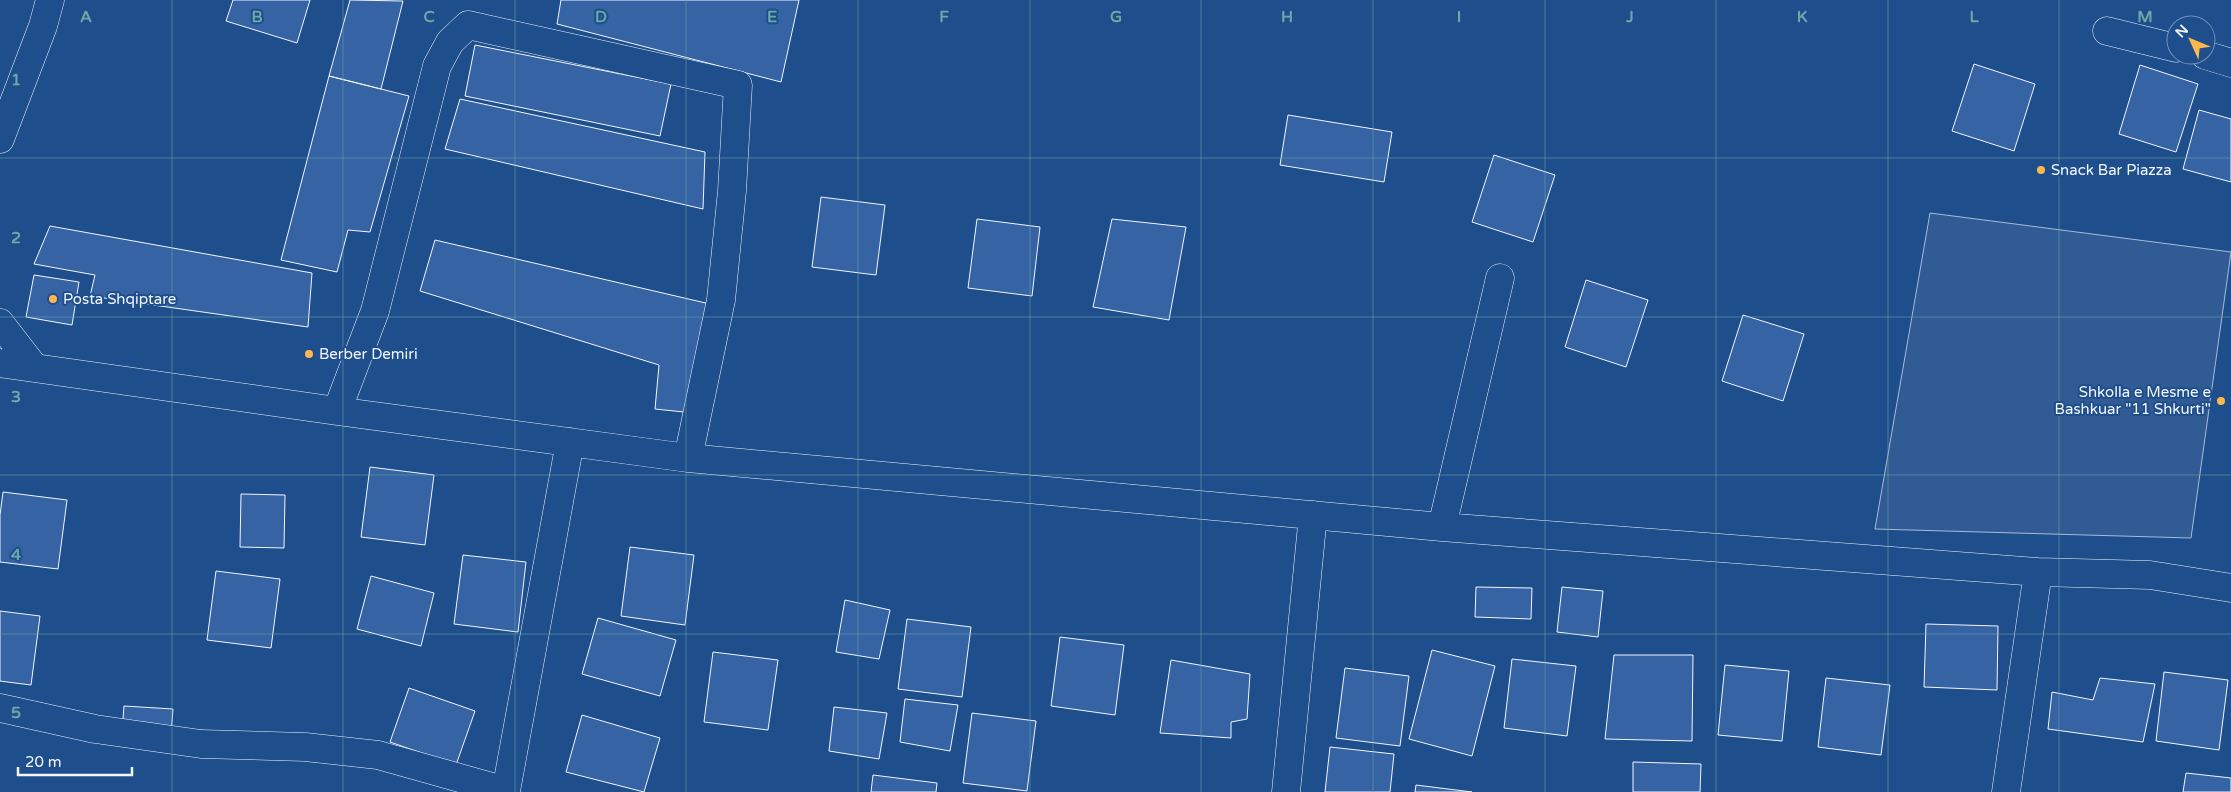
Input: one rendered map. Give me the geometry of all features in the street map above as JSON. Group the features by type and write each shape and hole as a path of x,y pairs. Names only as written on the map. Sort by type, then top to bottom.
{"street":[{"path":"0,139 50,0"},
{"path":"337,412 375,311 437,66 450,42 468,25 738,85 732,191 721,300 688,458"},
{"path":"2107,31 2166,46"},
{"path":"2216,58 2231,63"},
{"path":"1442,527 1500,278"},
{"path":"0,324 34,367"},
{"path":"0,363 337,412 688,458 1442,527 2038,572 2150,575 2231,588"},
{"path":"0,708 95,729 201,744 306,747 378,755 506,792 570,442"},
{"path":"1286,792 1313,515"},
{"path":"2006,792 2038,572"}],"shaded area":[{"path":"1930,213 2231,252 2191,538 1875,529"}],"building":[{"path":"233,0 310,0 297,43 226,21"},
{"path":"350,0 403,1 381,89 329,76"},
{"path":"561,0 799,0 781,82 557,24"},
{"path":"475,45 671,84 660,136 465,96"},
{"path":"1974,64 2035,84 2014,151 1952,131"},
{"path":"2140,65 2198,84 2176,152 2119,134"},
{"path":"329,76 409,96 370,232 348,230 337,272 281,260"},
{"path":"460,99 705,152 703,209 445,149"},
{"path":"2199,110 2231,119 2231,182 2183,169"},
{"path":"1288,115 1392,132 1384,182 1280,165"},
{"path":"1494,155 1555,175 1533,242 1472,222"},
{"path":"821,197 885,205 876,275 812,267"},
{"path":"977,219 1040,227 1032,296 968,288"},
{"path":"1112,219 1186,227 1169,320 1093,307"},
{"path":"50,226 312,273 308,327 90,296 95,275 34,264"},
{"path":"435,240 710,304 684,412 655,409 659,365 420,291"},
{"name":"Posta Shqiptare","path":"34,275 79,282 72,325 26,317"},
{"path":"1586,280 1648,300 1626,367 1565,347"},
{"path":"1743,315 1804,334 1783,401 1722,381"},
{"path":"370,467 434,475 425,545 361,537"},
{"path":"3,492 67,500 58,569 0,562 0,515"},
{"path":"241,494 285,495 284,548 240,547"},
{"path":"630,547 694,555 685,625 621,616"},
{"path":"463,555 526,562 518,632 454,624"},
{"path":"216,571 280,579 271,648 207,640"},
{"path":"371,576 434,593 421,646 357,629"},
{"path":"1476,587 1532,588 1531,619 1475,617"},
{"path":"1562,587 1603,591 1598,637 1557,632"},
{"path":"845,600 890,610 879,659 836,652"},
{"path":"0,611 40,616 31,685 0,681"},
{"path":"598,618 676,640 660,696 582,674"},
{"path":"907,619 971,627 962,697 898,689"},
{"path":"1926,624 1998,626 1997,690 1924,687"},
{"path":"1060,637 1124,645 1115,715 1051,706"},
{"path":"1432,650 1495,666 1472,756 1409,739"},
{"path":"713,652 778,660 768,730 704,722"},
{"path":"1614,655 1693,655 1692,741 1605,739"},
{"path":"1512,659 1576,666 1567,736 1504,728"},
{"path":"1171,660 1250,674 1247,719 1231,722 1231,738 1160,733"},
{"path":"1725,665 1789,671 1782,741 1718,735"},
{"path":"1345,668 1409,676 1400,746 1336,738"},
{"path":"2164,672 2228,680 2219,750 2156,741"},
{"path":"1826,678 1890,685 1881,755 1818,747"},
{"path":"2100,678 2155,684 2143,742 2048,729 2052,692 2093,700"},
{"path":"409,688 475,711 456,765 390,742"},
{"path":"905,699 958,705 950,751 900,742"},
{"path":"124,706 173,709 171,735 122,732"},
{"path":"834,707 887,713 879,759 829,751"},
{"path":"972,713 1036,721 1027,791 963,783"},
{"path":"582,715 660,738 644,792 566,772"},
{"path":"1330,747 1394,754 1390,792 1325,792"},
{"path":"1633,762 1701,764 1700,792 1633,792"},
{"path":"2186,773 2231,778 2231,792 2183,792"},
{"path":"873,775 937,783 936,792 871,792"},
{"path":"1416,785 1472,792 1415,792"}],"place":[{"name":"Snack Bar Piazza","path":"2041,170"},
{"name":"Posta Shqiptare","path":"53,299"},
{"name":"Berber Demiri","path":"309,354"},
{"name":"Shkolla e Mesme e Bashkuar \"11 Shkurti\"","path":"2221,401"}]}
